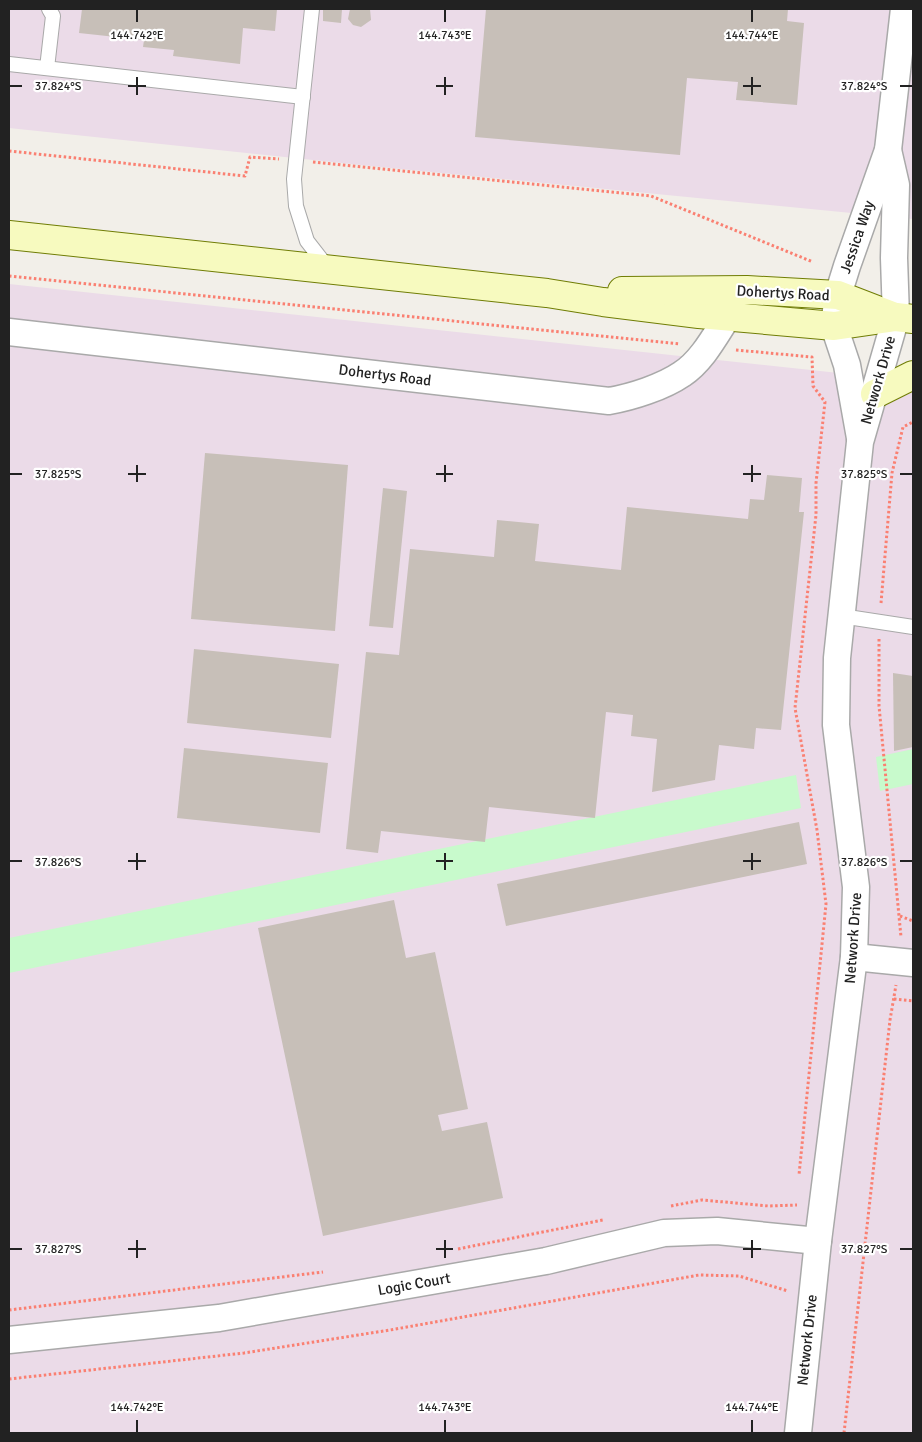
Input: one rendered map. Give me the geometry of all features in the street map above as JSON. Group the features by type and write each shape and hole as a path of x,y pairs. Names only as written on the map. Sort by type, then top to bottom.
{"main road":[{"name":"Dohertys Road","path":"9,235 547,293 603,302 728,316 834,326 905,318"},
{"name":"Dohertys Road","path":"547,293 672,289 838,295 905,318"},
{"path":"874,394 913,375"}],"street":[{"name":"Jessica Way","path":"834,326 838,295 846,266 888,150 904,9"},
{"name":"Jessica Way","path":"888,150 896,184 905,318"},
{"name":"Dohertys Road","path":"9,332 609,401 631,397 682,374 708,347 728,316"},
{"name":"Network Drive","path":"798,1433 806,1240 854,957 856,887 836,725 837,658 841,616 860,442 874,394 905,318"},
{"name":"Network Drive","path":"834,326 846,365 860,442"},
{"path":"854,957 913,963"},
{"name":"Logic Court","path":"9,1340 220,1318 546,1261 664,1233 717,1231 806,1240"}],"lane":[{"path":"47,68 53,16 48,9"},
{"path":"312,9 294,180 296,206 306,241 329,269"},
{"path":"9,64 302,97"},
{"path":"841,616 913,627"}],"path":[{"path":"9,151 245,176 250,157 651,196 813,262"},
{"path":"9,276 812,357 813,386 825,402 816,483 816,515 795,708 817,830 826,904 798,1185"},
{"path":"900,916 913,921"},
{"path":"894,1000 913,1001"},
{"path":"798,1195 797,1205 806,1240"},
{"path":"663,1208 702,1200 769,1206 797,1205"},
{"path":"450,1251 605,1219"},
{"path":"9,1310 326,1272"},
{"path":"9,1379 244,1353 390,1330 699,1275 739,1276 788,1291"},
{"path":"787,1300 789,1282"}],"shaded area":[{"path":"9,9 913,9 913,219 360,165 9,128"},
{"path":"9,284 913,381 913,1433 9,1433"}],"green space":[{"path":"913,749 913,784 880,791 876,757"},
{"path":"796,775 801,808 9,973 9,938"}],"building":[{"path":"82,9 277,9 275,31 243,28 240,64 173,56 174,50 143,47 144,40 79,33"},
{"path":"323,9 342,9 341,23 323,21"},
{"path":"350,9 370,9 371,20 361,27 353,25 348,19"},
{"path":"486,9 788,9 787,21 804,23 797,105 736,100 738,82 687,78 680,155 475,137"},
{"path":"205,453 348,465 335,631 191,619"},
{"path":"767,475 802,478 799,512 804,512 781,730 756,728 754,749 719,745 715,780 652,792 657,739 631,736 633,715 606,712 595,818 489,807 485,842 381,831 378,853 346,849 366,652 399,655 410,549 494,557 497,520 539,524 535,561 621,570 627,507 748,519 750,499 764,500"},
{"path":"383,488 407,491 393,628 369,626"},
{"path":"194,649 339,664 331,738 187,723"},
{"path":"893,673 913,676 913,747 894,751"},
{"path":"184,748 328,763 320,833 177,818"},
{"path":"799,822 807,864 506,926 497,884"},
{"path":"394,900 406,958 435,952 468,1109 438,1115 442,1131 487,1122 503,1198 323,1236 258,928"}]}
